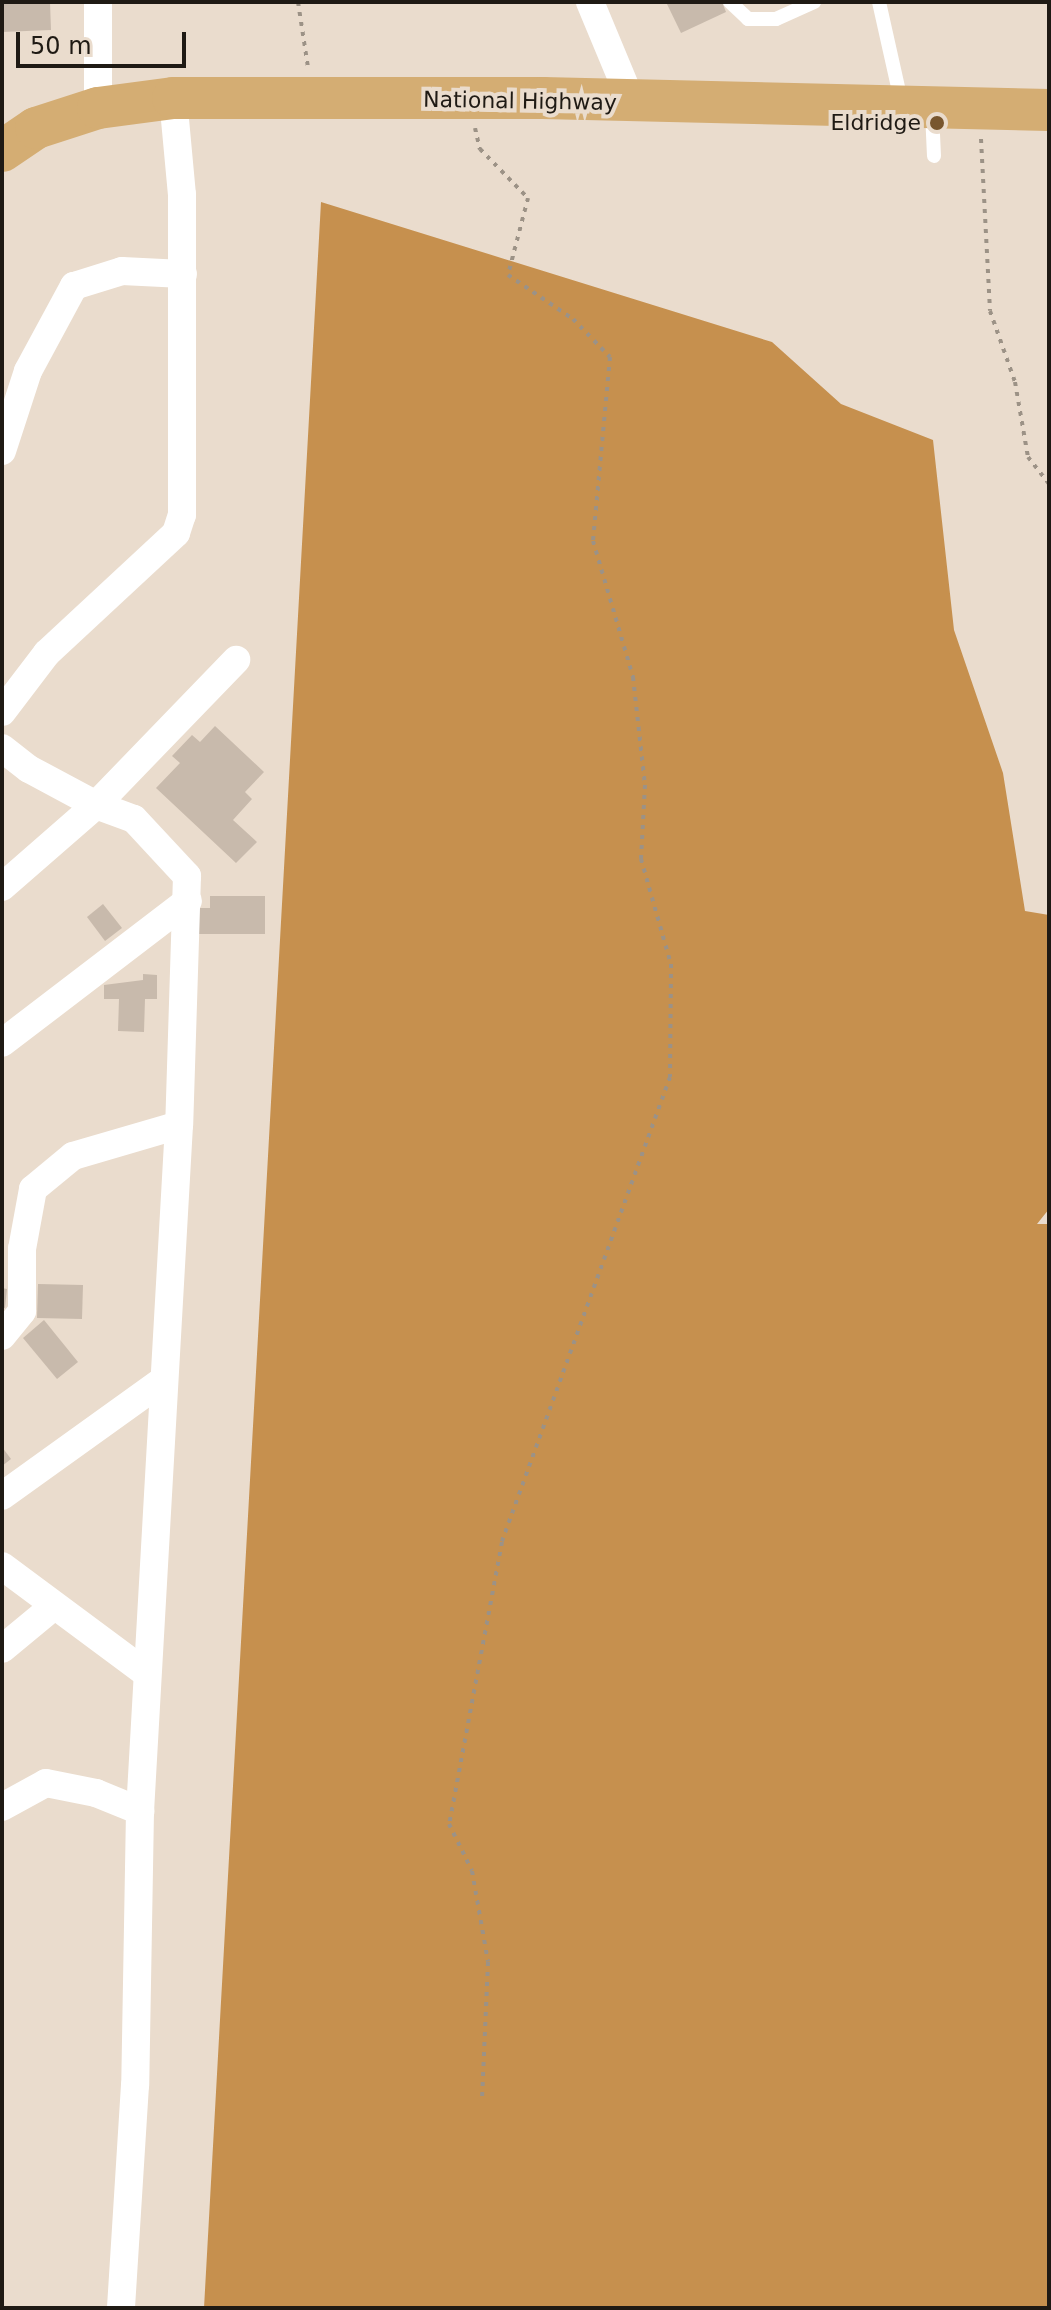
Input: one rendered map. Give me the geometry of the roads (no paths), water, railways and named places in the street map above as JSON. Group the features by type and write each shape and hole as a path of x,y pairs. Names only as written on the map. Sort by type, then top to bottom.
{"main road":[{"name":"National Highway","path":"2,151 36,128 98,108 173,98 468,99 1049,110"}],"street":[{"path":"98,2 98,108"},
{"path":"590,2 632,103"},
{"path":"2,712 47,653 176,533 182,515 183,274 173,98"},
{"path":"2,451 28,371 74,286 122,271 183,274"},
{"path":"2,887 96,805 236,660"},
{"path":"2,748 96,805 134,819 187,876 179,1125 146,1673 135,2085 121,2308"},
{"path":"2,1043 188,901"},
{"path":"2,1336 22,1311 22,1249 33,1189 73,1156 179,1125"},
{"path":"2,1496 162,1381"},
{"path":"2,1566 146,1673"},
{"path":"2,1649 54,1606"},
{"path":"2,1807 46,1783 96,1793 140,1811"}],"lane":[{"path":"730,2 748,19 776,19 814,2"},
{"path":"879,2 934,156"}],"place":[{"name":"Eldridge","path":"937,123"}]}
